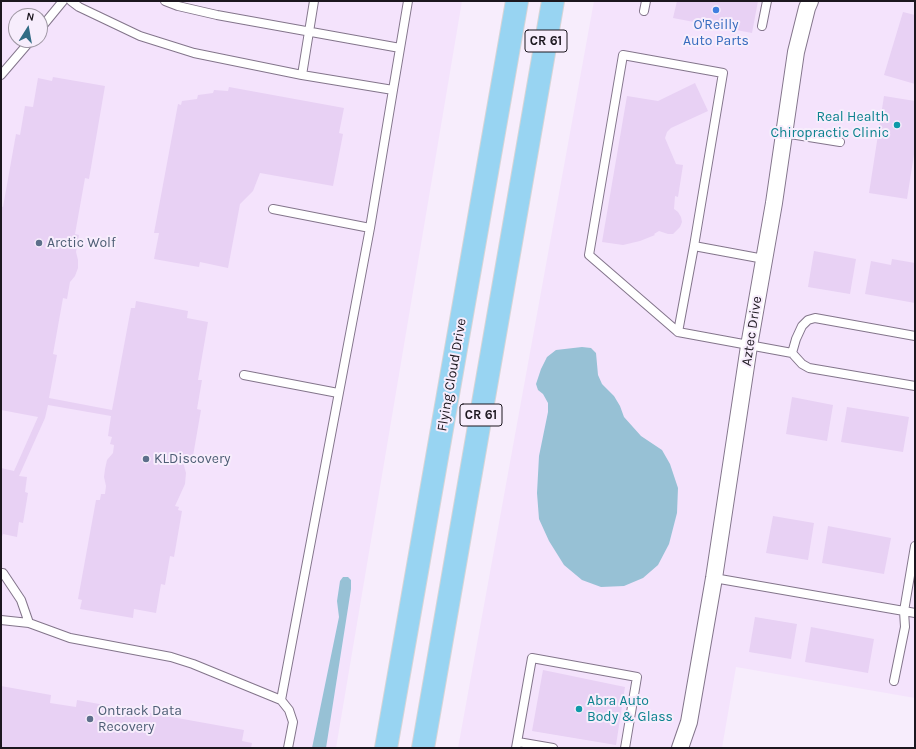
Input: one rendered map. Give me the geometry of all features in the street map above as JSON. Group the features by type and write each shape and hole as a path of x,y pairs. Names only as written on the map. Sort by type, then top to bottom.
{"main road":[{"name":"Flying Cloud Drive","path":"386,748 517,1"},
{"name":"CR 61","path":"423,748 553,1"}],"street":[{"name":"Aztec Drive","path":"680,748 689,722 714,578 796,52 810,1"}],"lane":[{"path":"48,19 63,1"},
{"path":"71,1 140,36 194,53 302,75 393,90"},
{"path":"165,1 178,6 217,16 400,48"},
{"path":"302,75 314,1"},
{"path":"281,700 370,228 408,1"},
{"path":"644,11 646,1"},
{"path":"762,26 767,1"},
{"path":"1,75 23,48"},
{"path":"678,332 723,73 622,56 589,255 678,332 792,353 802,364 809,368 915,386"},
{"path":"784,133 840,142"},
{"path":"273,209 370,228"},
{"path":"694,246 764,259"},
{"path":"792,353 802,326 808,320 815,318 915,336"},
{"path":"244,375 338,393"},
{"path":"894,681 905,627 904,611 915,546"},
{"path":"1,573 3,573 21,600 29,622"},
{"path":"714,578 915,613"},
{"path":"1,620 29,622 70,638 186,662 281,700 289,710 293,722 288,748"},
{"path":"553,748 517,745 532,658 637,677 625,748"}],"shaded area":[{"path":"3,1 462,1 336,748 1,748 1,4"},
{"path":"594,1 915,1 915,698 736,667 722,748 458,748"}],"water":[{"path":"582,347 591,348 596,353 598,375 602,384 614,396 624,417 641,436 662,450 670,464 678,488 677,513 669,544 658,565 643,578 624,586 601,587 582,580 564,565 549,541 539,519 537,493 539,456 548,412 548,403 543,394 538,390 536,384 547,357 556,350"},
{"path":"343,577 348,577 351,580 351,589 326,748 312,748 339,617 337,601 340,581"}],"building":[{"name":"O'Reilly Auto Parts","path":"677,1 758,1 752,33 673,18"},
{"path":"903,12 915,15 915,84 884,75"},
{"path":"53,77 105,86 89,179 85,178 75,234 79,235 76,252 78,268 75,276 70,282 67,299 63,298 53,354 57,355 49,398 112,410 131,308 135,308 136,301 188,311 187,318 208,322 198,380 202,380 197,409 201,410 193,456 188,455 188,458 184,458 183,462 186,473 185,484 175,506 179,507 178,510 182,511 174,557 170,556 165,585 161,584 156,613 134,609 133,618 80,609 82,600 78,599 96,500 100,500 101,494 105,494 105,469 107,460 113,453 114,445 110,444 112,437 108,436 111,416 48,405 45,418 19,476 27,477 25,492 28,493 23,523 19,522 17,537 3,534 1,539 1,468 14,471 38,417 1,410 1,206 3,207 16,134 20,135 25,106 33,107 38,78 52,81"},
{"path":"695,83 708,111 671,128 667,132 665,138 676,164 683,165 678,197 675,196 674,209 681,217 682,222 680,227 673,234 659,231 654,234 655,235 640,241 623,245 602,242 627,96 658,101"},
{"path":"229,87 344,108 339,133 343,134 333,186 260,173 253,191 240,204 228,268 200,262 199,267 154,259 159,233 154,233 178,104 181,105 182,101 197,99 198,95 213,93 214,90 228,91"},
{"name":"Real Health Chiropractic Clinic","path":"884,96 915,101 915,148 907,199 869,193"},
{"path":"814,251 856,259 850,294 808,287"},
{"path":"892,259 915,263 915,303 865,294 871,261 891,265"},
{"path":"792,397 833,405 827,441 786,434"},
{"path":"847,407 909,417 903,452 841,442"},
{"path":"773,516 814,523 808,560 766,553"},
{"path":"828,526 891,538 884,574 822,563"},
{"path":"755,617 797,624 791,659 749,652"},
{"path":"811,627 874,639 868,673 805,662"},
{"name":"Abra Auto Body & Glass","path":"543,670 625,687 616,745 532,731"},
{"name":"Ontrack Data Recovery","path":"1,686 51,695 50,703 76,707 77,700 244,730 242,741 252,743 251,748 1,748"}],"place":[{"name":"O'Reilly Auto Parts","path":"716,10"},
{"name":"Real Health Chiropractic Clinic","path":"897,125"},
{"name":"Arctic Wolf","path":"39,243"},
{"name":"KLDiscovery","path":"146,459"},
{"name":"Abra Auto Body & Glass","path":"579,709"},
{"name":"Ontrack Data Recovery","path":"90,719"}]}
